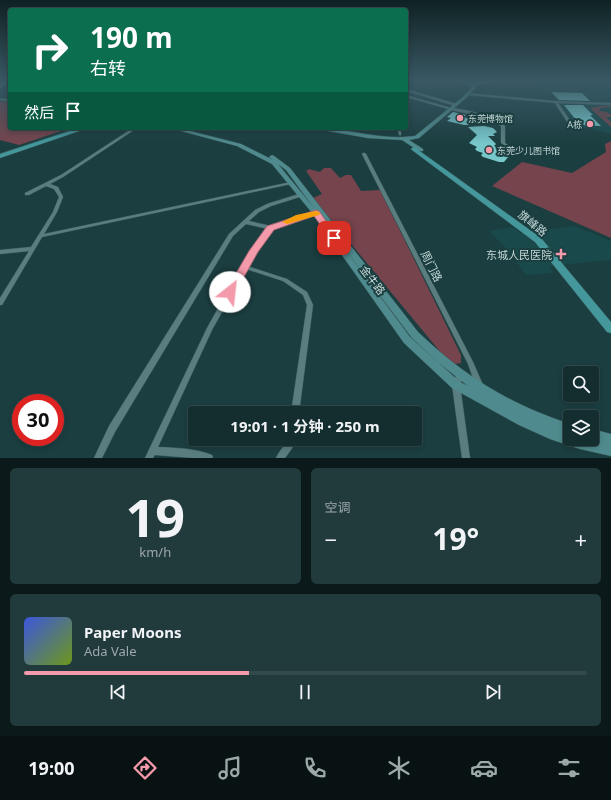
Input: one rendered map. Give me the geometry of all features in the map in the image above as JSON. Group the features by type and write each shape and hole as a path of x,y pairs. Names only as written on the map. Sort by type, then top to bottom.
{"main road":[{"path":"419,151 420,136 459,101"},
{"path":"0,151 22,147 72,130"},
{"path":"0,156 79,130"},
{"path":"180,130 221,140 249,149 274,163 316,213 407,340 456,385 523,422 554,435 611,450"},
{"name":"金牛路","path":"194,130 225,137 254,147 279,161 288,169 415,335 460,375 481,388 524,412 563,426"},
{"path":"332,130 404,139 420,136"},
{"path":"339,130 392,138 419,151"},
{"path":"392,138 413,135 425,130"},
{"path":"419,151 418,145 425,130"},
{"path":"404,139 419,151"},
{"name":"旗峰路","path":"419,151 543,239 611,320"},
{"name":"旗峰路","path":"419,151 538,240 611,329"},
{"path":"599,437 611,440"}],"street":[{"path":"431,101 452,106"},
{"path":"439,101 499,123 503,126 503,143 509,147"},
{"path":"549,101 611,104"},
{"path":"556,102 570,125"},
{"path":"27,194 62,176 132,130"},
{"path":"399,130 400,134"},
{"name":"周门路","path":"364,154 471,364 481,388"},
{"path":"41,236 291,183"},
{"path":"0,303 55,212 61,197 56,188 46,184"},
{"path":"98,458 112,429 231,235 257,211 269,205 301,195"},
{"path":"244,222 271,228 316,213"},
{"path":"209,458 191,453 150,454 210,330 244,267 271,228"},
{"path":"0,252 33,248"},
{"path":"244,267 284,280 305,294 310,305 296,406"},
{"path":"460,375 456,385 466,458"},
{"path":"280,458 289,446"}],"shaded area":[{"path":"0,101 8,103 8,130 64,130 19,145 0,140"},
{"path":"569,101 611,101 611,103"},
{"path":"559,103 611,105 611,134 573,125"},
{"path":"611,106 601,108 599,111 607,112 611,115 611,117 606,117 611,122 611,127 590,108"},
{"path":"611,141 611,238 492,186 522,162 572,173 606,152 605,144"},
{"path":"324,168 331,168 340,178 346,175 351,175 361,191 380,190 461,355 461,363 454,364 447,360 313,198 322,194 306,171 309,169 320,172"},
{"name":"东城人民医院","path":"575,226 611,241 611,260 549,266 554,273 526,275 506,248 489,231 513,227 520,233"}],"building":[{"path":"564,105 583,105 601,126 580,125"},
{"name":"东莞博物馆","path":"453,112 466,115 463,117 474,120 468,125 447,121 451,118 447,117"},
{"name":"东莞少儿图书馆","path":"484,126 493,128 497,132 493,134 495,136 488,136 496,144 494,146 502,150 500,152 509,156 504,162 483,157 481,155 483,153 475,149 477,147 469,143 477,135 468,127"}],"slow traffic":[{"path":"287,222 316,213"}],"place":[{"name":"东莞博物馆","path":"460,118"},
{"name":"A栋","path":"590,124"},
{"name":"东莞少儿图书馆","path":"489,150"},
{"name":"东城人民医院","path":"561,254"}],"route":[{"path":"230,292 254,251 271,228 300,217 316,213 334,238"}]}
